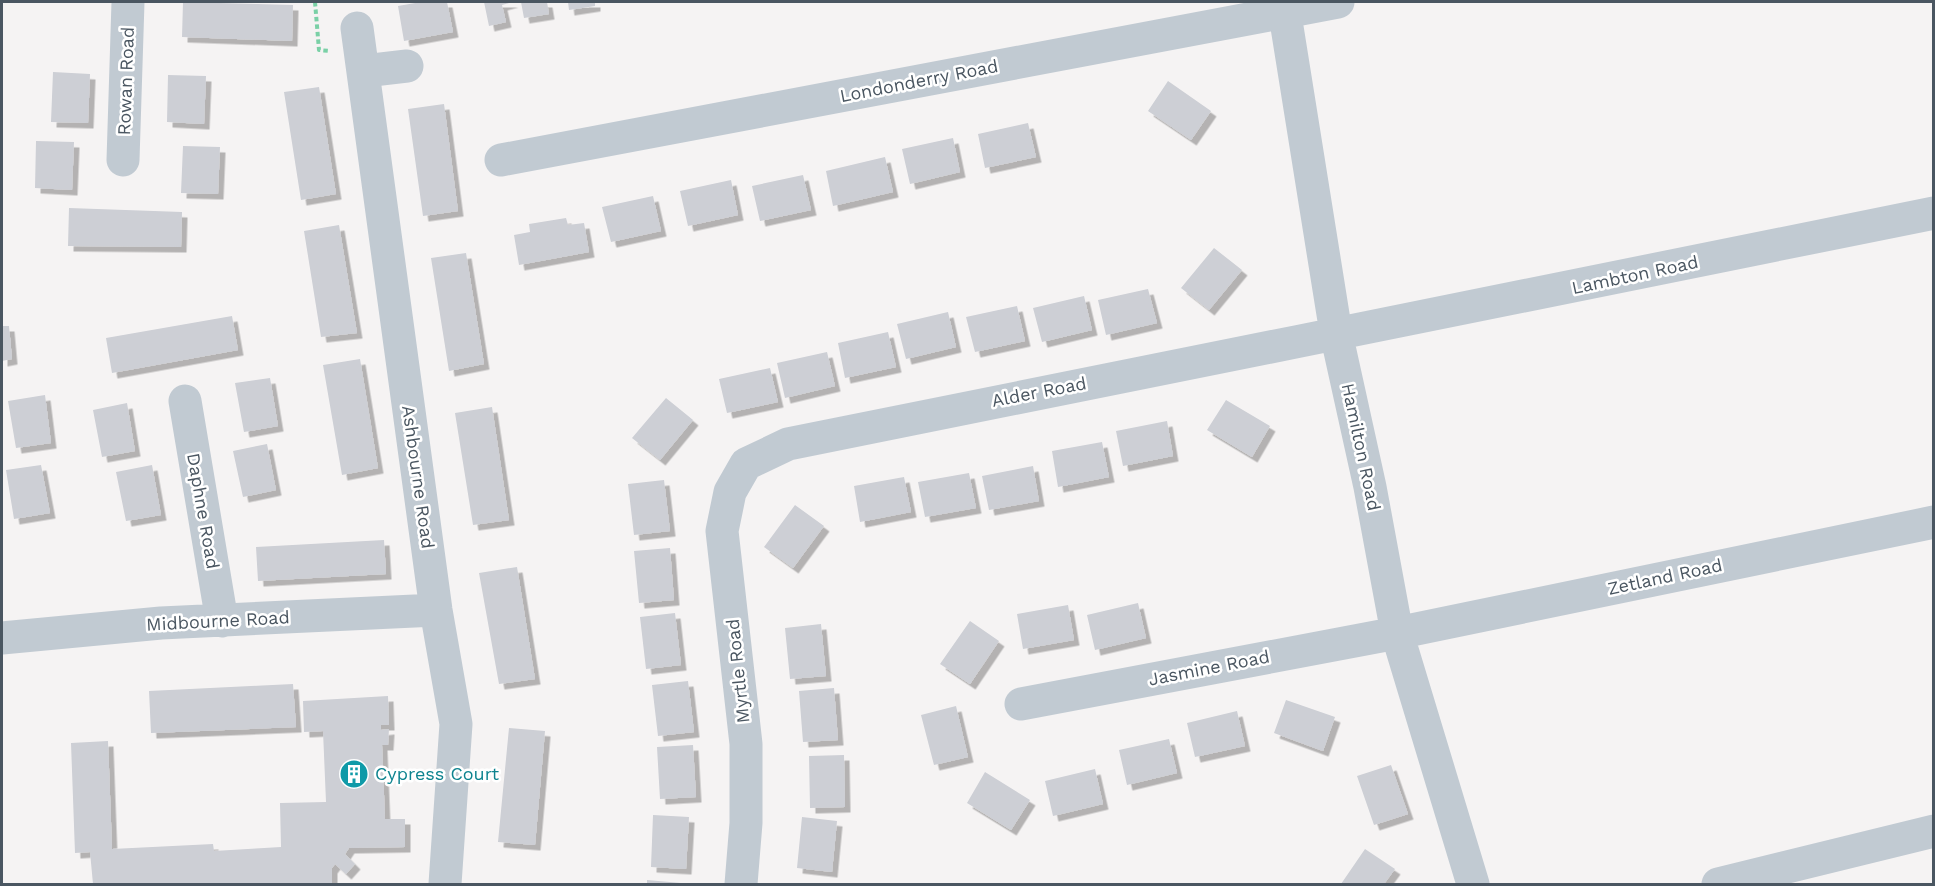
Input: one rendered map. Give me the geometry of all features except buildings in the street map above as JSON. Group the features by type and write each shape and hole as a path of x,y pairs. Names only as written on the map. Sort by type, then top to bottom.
{"street":[{"name":"Rowan Road","path":"123,160 128,2"},
{"name":"Londonderry Road","path":"501,160 1284,7 1338,2"},
{"name":"Hamilton Road","path":"1284,7 1336,333 1370,487 1397,633 1473,885"},
{"name":"Ashbourne Road","path":"357,28 436,610 456,724 445,885"},
{"path":"364,71 408,66"},
{"name":"Lambton Road","path":"1336,333 1934,213"},
{"name":"Alder Road","path":"747,464 788,444 1336,333"},
{"name":"Daphne Road","path":"185,401 222,621"},
{"name":"Myrtle Road","path":"741,885 746,823 746,744 722,531 730,492 747,464"},
{"name":"Zetland Road","path":"1397,633 1934,522"},
{"name":"Midbourne Road","path":"2,638 161,623 436,610"},
{"name":"Jasmine Road","path":"1021,704 1397,633"},
{"path":"1718,885 1934,831"}],"place":[{"name":"Cypress Court","path":"354,774"}]}
